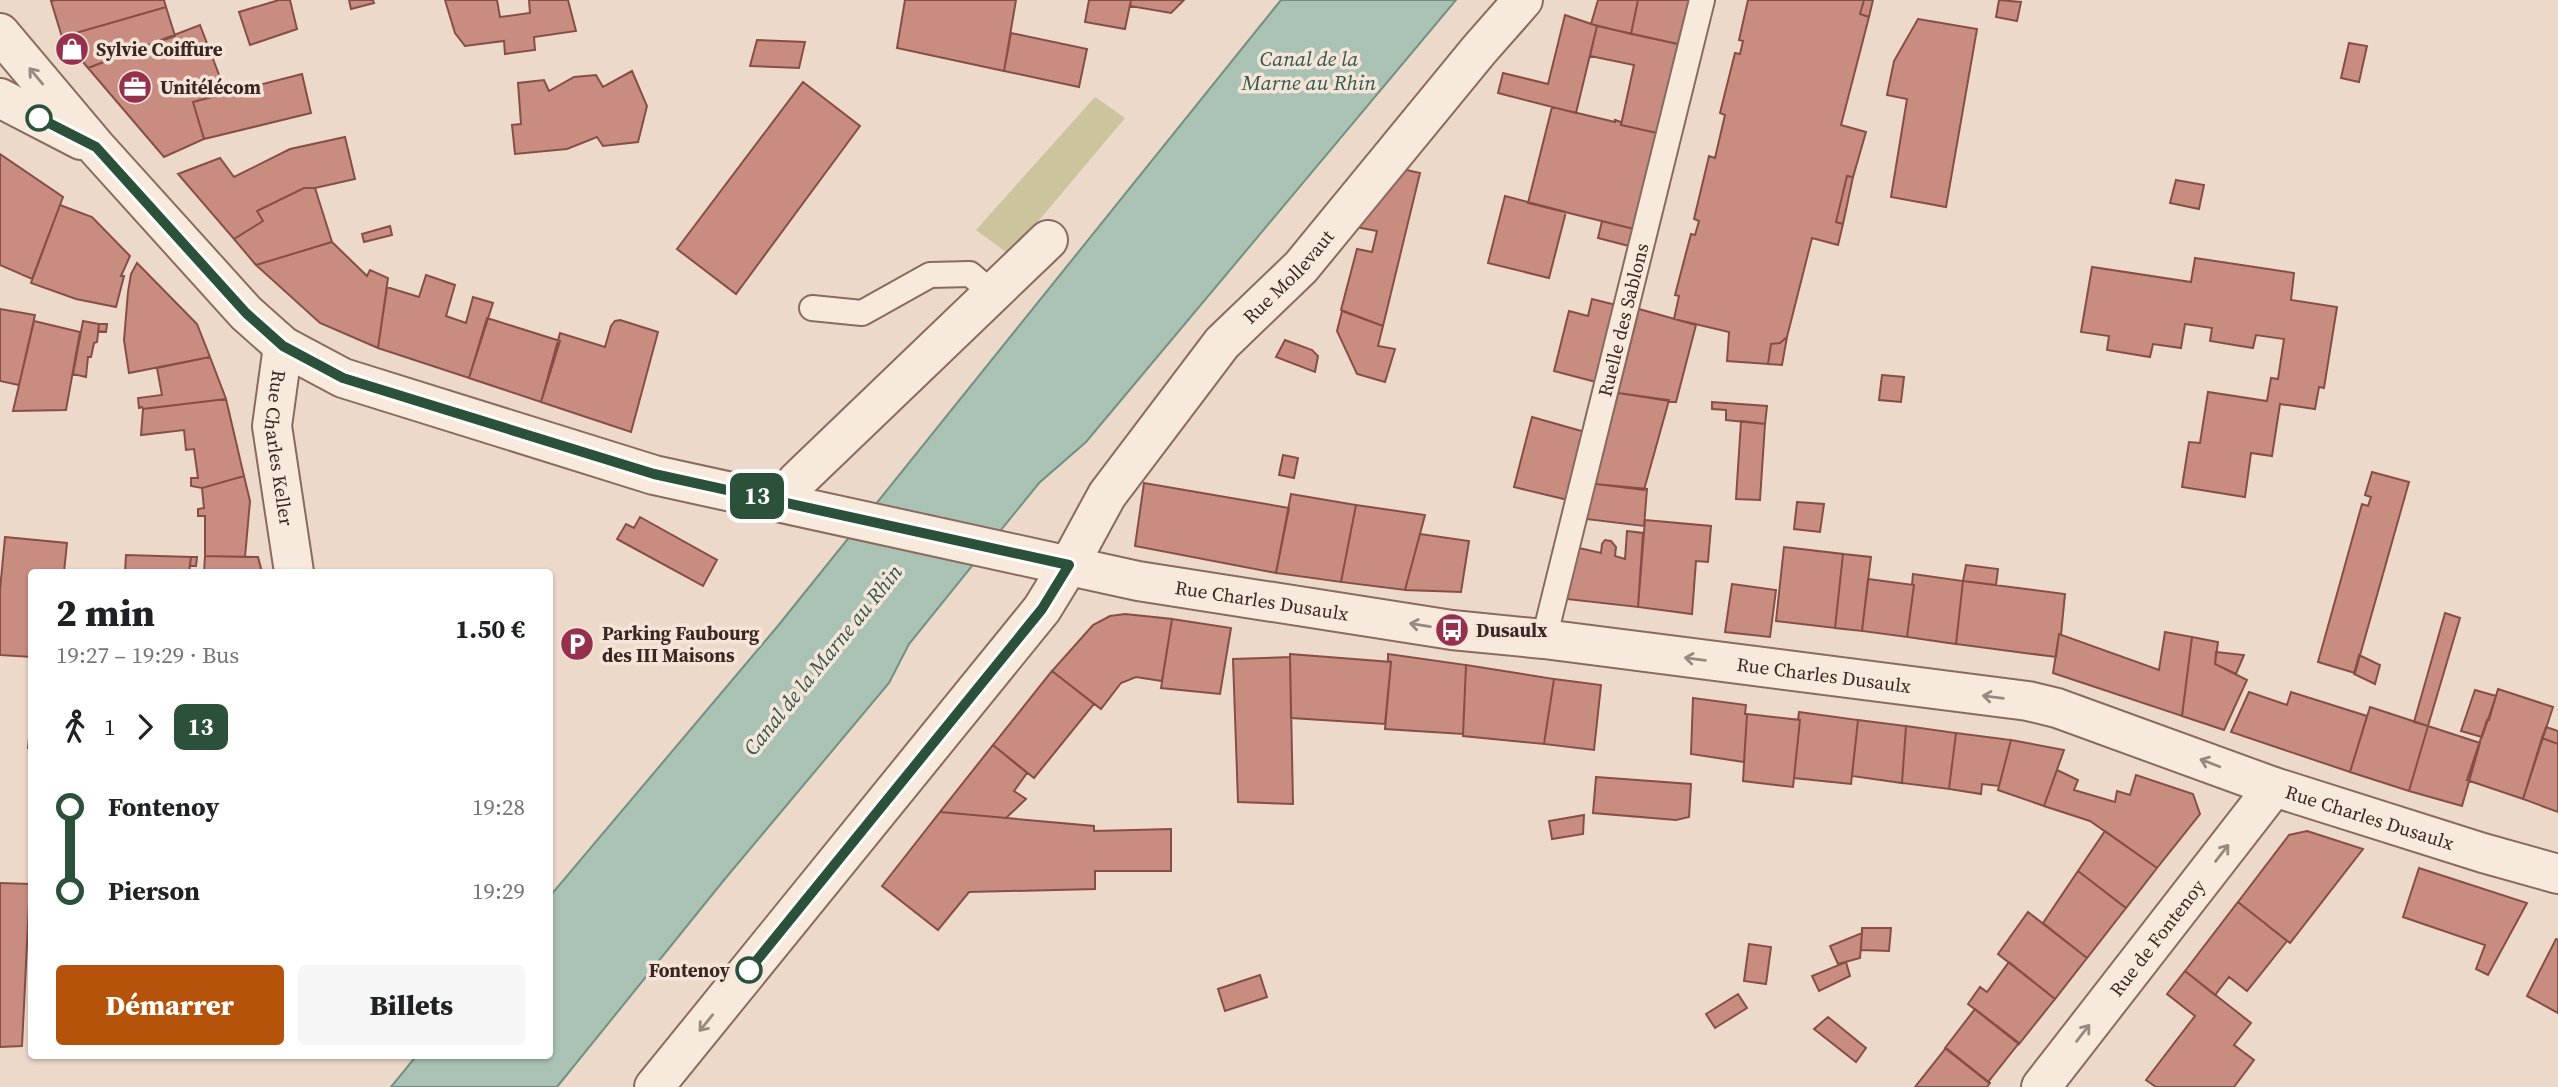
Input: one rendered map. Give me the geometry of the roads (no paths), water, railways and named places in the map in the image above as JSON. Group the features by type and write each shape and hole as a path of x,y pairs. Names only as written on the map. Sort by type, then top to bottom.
{"street":[{"name":"Rue Mollevaut","path":"654,1087 1042,609 1053,561 1107,495 1222,343 1301,267 1523,0"},
{"name":"Rue Charles Keller","path":"0,33 96,147 246,313 283,346 272,426 294,569"},
{"name":"Rue Charles Keller","path":"0,98 96,147"},
{"path":"784,501 797,481 1048,240"},
{"path":"283,346 343,378 654,474 1053,561"},
{"name":"Rue Charles Dusaulx","path":"1053,561 1138,581 1438,628 2028,701 2057,708 2274,787 2558,874"},
{"name":"Rue de Fontenoy","path":"2041,1087 2274,787"}],"lane":[{"name":"Ruelle des Sablons","path":"1544,639 1702,0"},
{"path":"812,308 862,313 930,275 970,274 992,293"}],"water":[{"name":"Canal de la Marne au Rhin","path":"1281,0 1456,0 1086,442 1039,483 909,644 889,683 724,880 557,1087 391,1087 414,1059 553,1059 553,892 777,627"}],"place":[{"name":"Sylvie Coiffure","path":"72,49"},
{"name":"Unitélécom","path":"135,87"},
{"name":"Dusaulx","path":"1452,630"},
{"name":"Parking Faubourg des III Maisons","path":"577,644"},
{"name":"Fontenoy","path":"749,970"}]}
